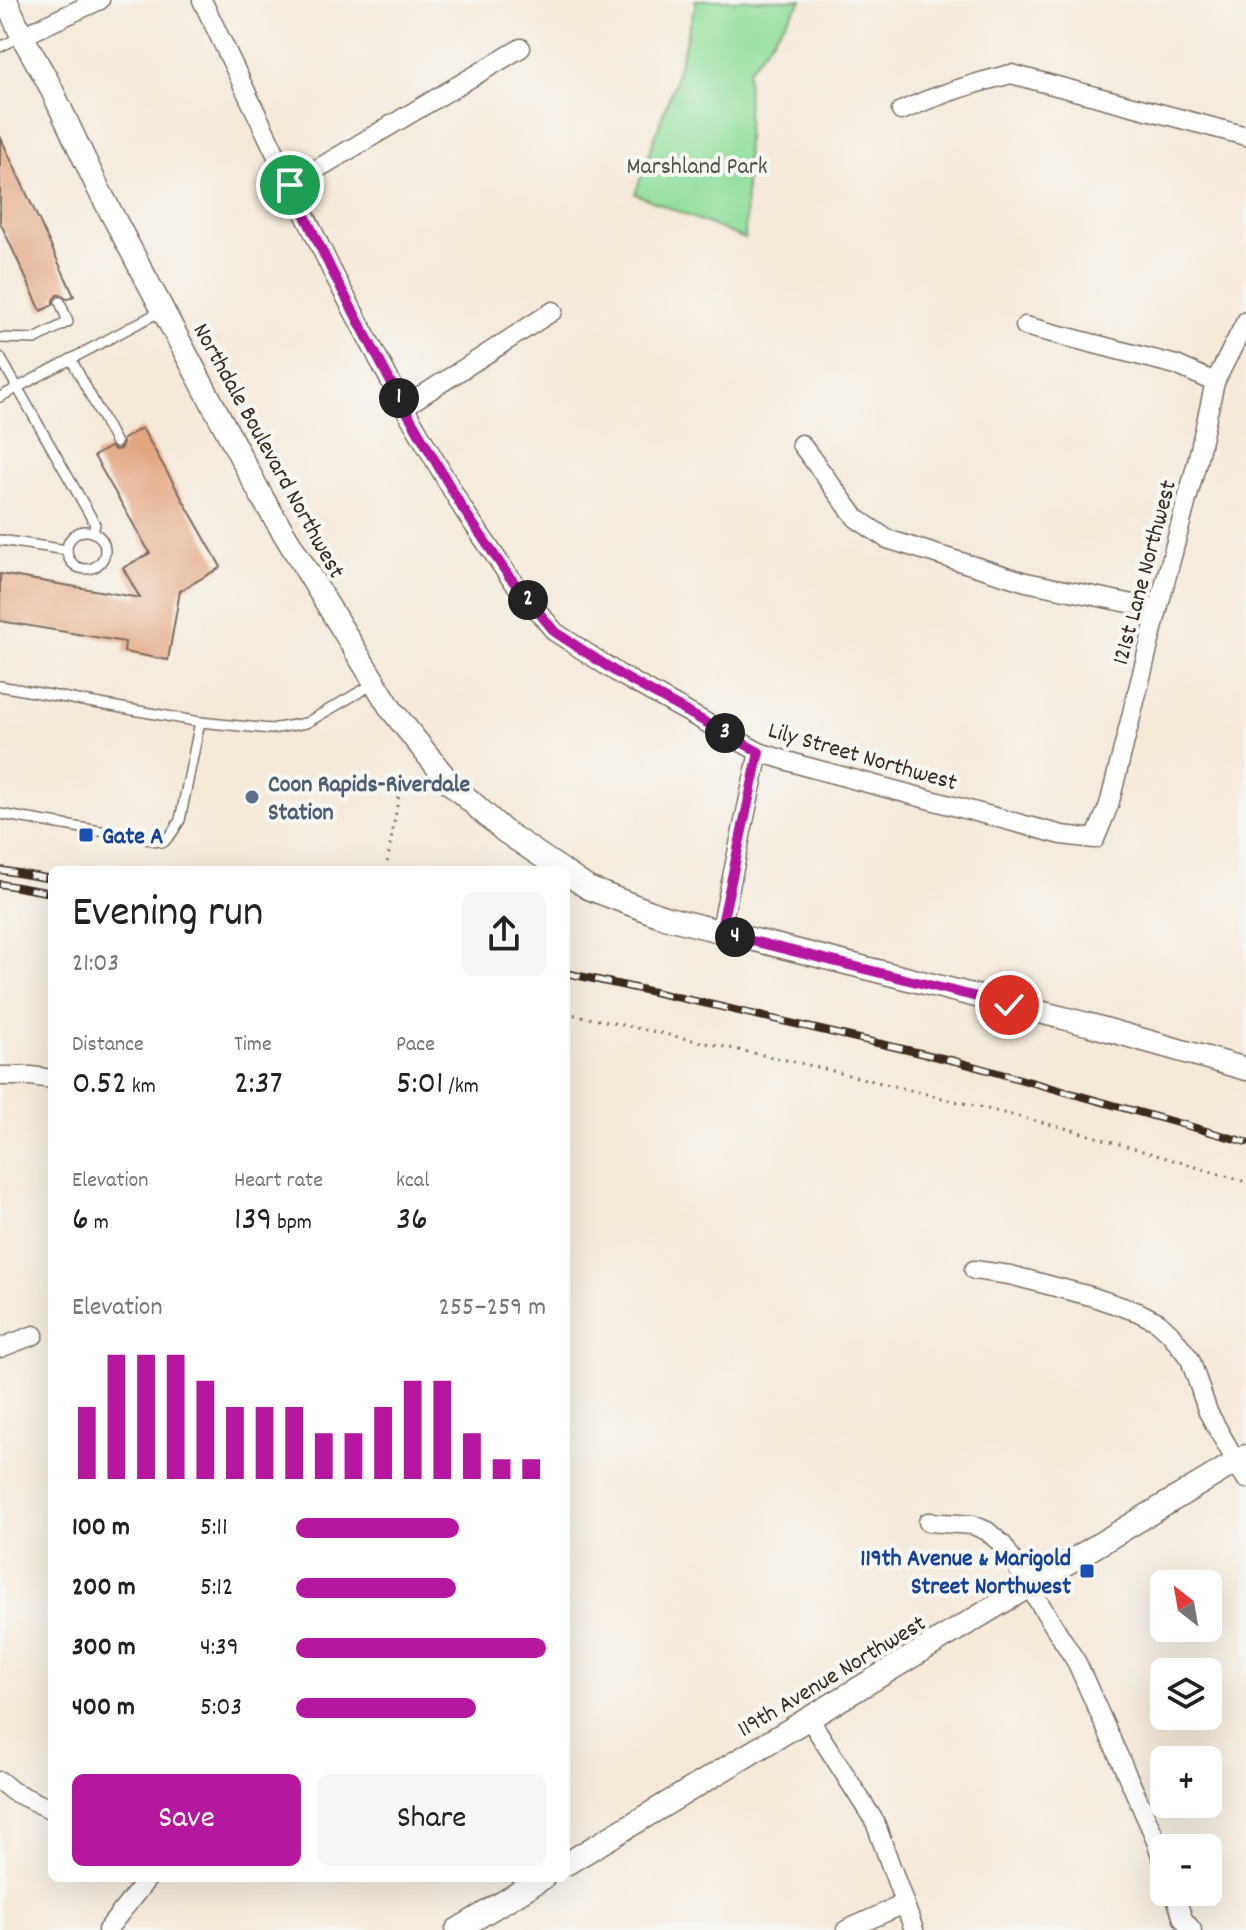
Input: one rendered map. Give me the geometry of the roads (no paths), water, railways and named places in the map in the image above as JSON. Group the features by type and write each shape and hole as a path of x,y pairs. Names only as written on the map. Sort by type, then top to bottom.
{"street":[{"name":"Northdale Boulevard Northwest","path":"6,0 98,188 263,499 391,709 449,782 504,831 556,866"},
{"path":"22,36 100,0"},
{"name":"Lily Street Northwest","path":"202,0 332,271 404,407 463,509 508,575 555,632 619,674 759,752 1062,835 1095,839"},
{"path":"290,185 521,48"},
{"path":"901,111 937,95 1011,74 1246,136"},
{"path":"404,407 553,311"},
{"name":"121st Lane Northwest","path":"1095,839 1109,805 1215,382 1246,321"},
{"path":"1025,326 1176,365 1215,382"},
{"path":"801,444 856,518 887,539 1026,582 1158,609"},
{"path":"720,933 759,752"},
{"name":"Northdale Boulevard Northwest","path":"570,875 588,888 664,917 1087,1024 1246,1069"},
{"path":"0,1076 48,1078"},
{"path":"974,1270 1010,1275 1090,1296 1158,1322 1190,1359 1203,1401 1242,1466"},
{"path":"0,1348 34,1335"},
{"name":"119th Avenue Northwest","path":"570,1862 1029,1586 1242,1466"},
{"path":"928,1522 973,1525 987,1531 1003,1545 1077,1663 1153,1834"},
{"path":"809,1718 875,1822 914,1930"},
{"path":"0,1781 12,1791 48,1808"},
{"path":"107,1930 145,1882"},
{"path":"457,1930 536,1882"},
{"path":"846,1930 904,1904"},
{"path":"1179,1906 1183,1919 1192,1930"}],"lane":[{"path":"0,47 22,36"},
{"path":"0,338 35,339 68,322 60,302"},
{"path":"0,397 163,310"},
{"path":"0,357 95,524 93,533"},
{"path":"71,359 116,443"},
{"path":"81,532 93,533 102,541 102,559 93,567 75,566 67,550 71,538 81,532"},
{"path":"0,540 67,550"},
{"path":"0,686 200,722 271,729 306,723 375,683"},
{"path":"0,814 164,842 180,820 200,722"}],"railway":[{"path":"0,870 48,878"},
{"path":"0,884 48,892"},
{"path":"570,974 955,1061 1246,1142"}],"place":[{"name":"Coon Rapids-Riverdale Station","path":"252,797"},
{"name":"Gate A","path":"86,835"},
{"name":"119th Avenue & Marigold Street Northwest","path":"1087,1571"}],"park label":[{"name":"Marshland Park","path":"697,165"}]}
